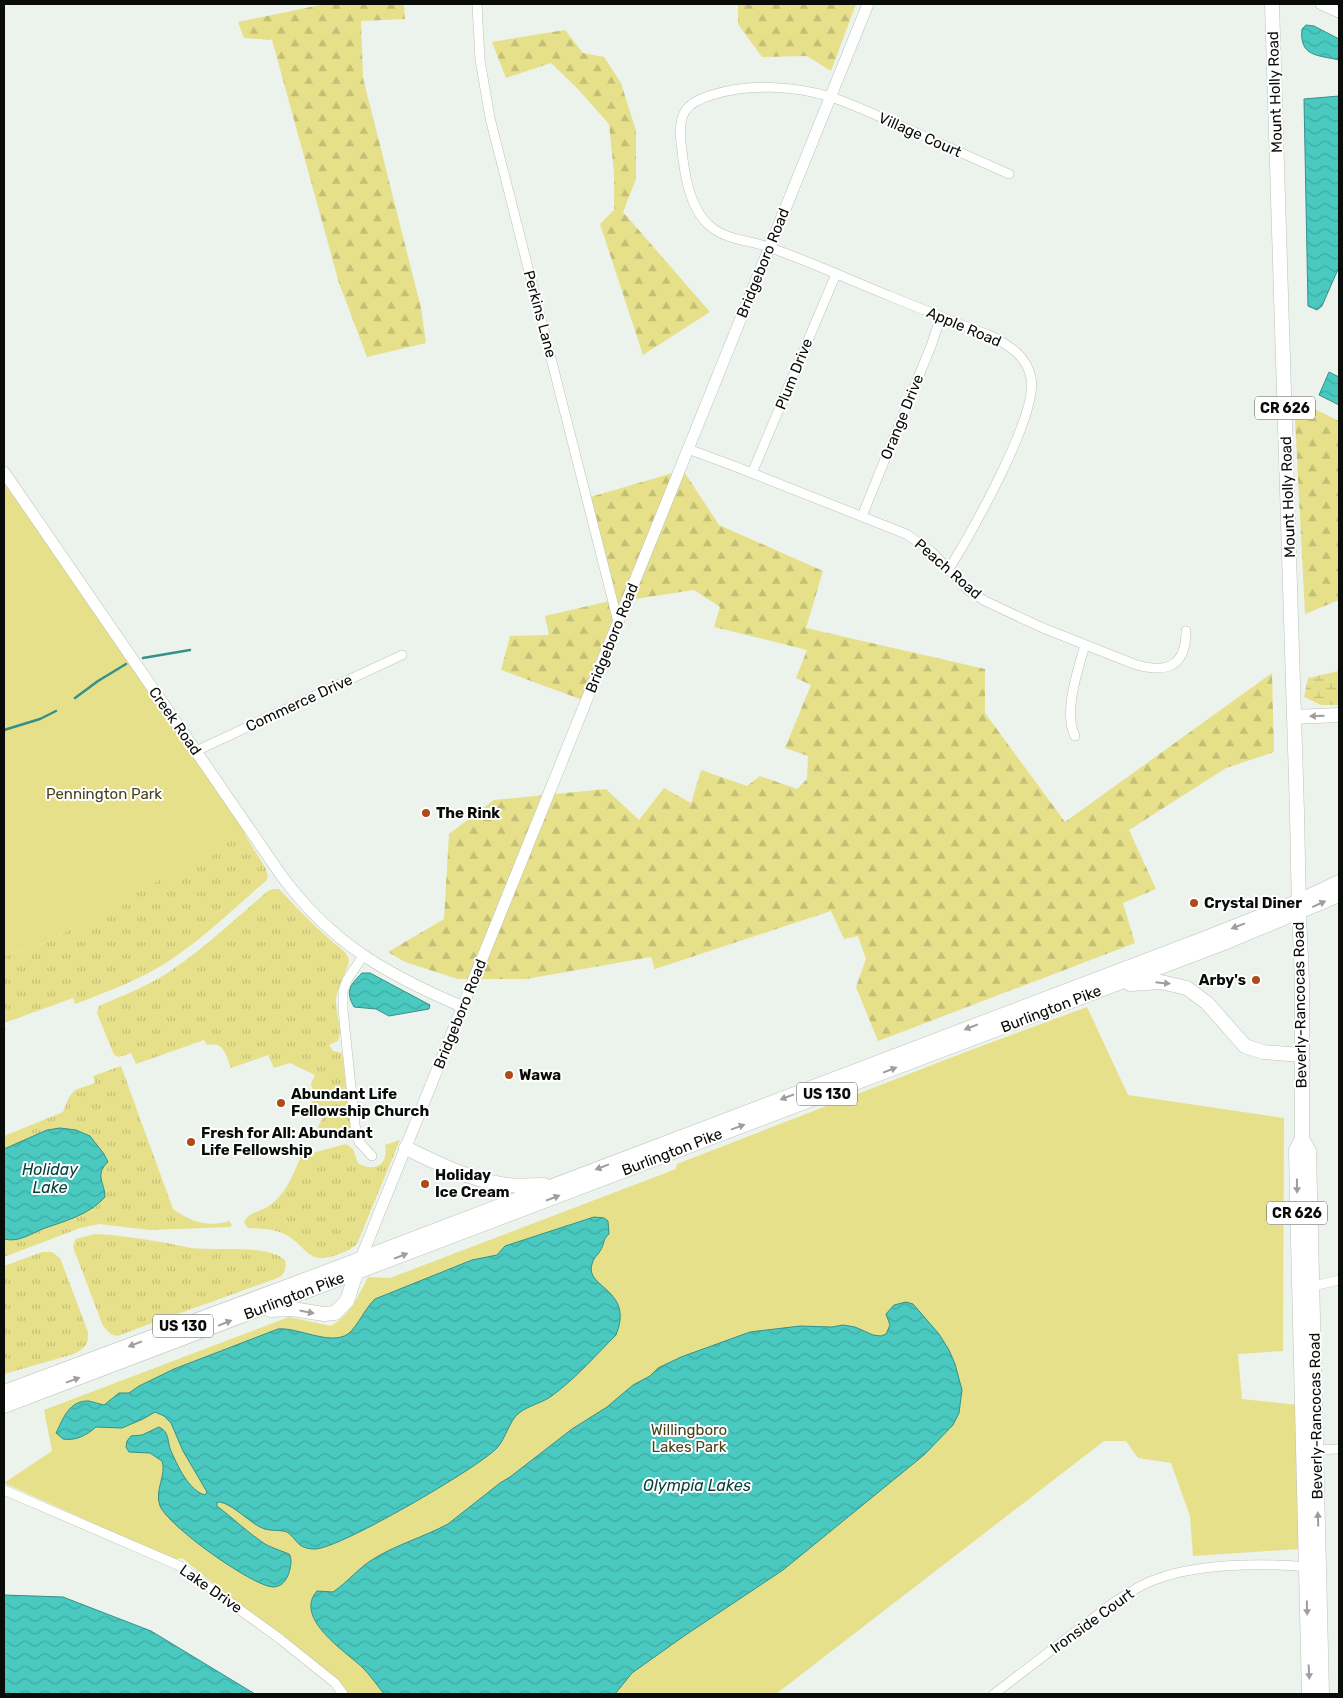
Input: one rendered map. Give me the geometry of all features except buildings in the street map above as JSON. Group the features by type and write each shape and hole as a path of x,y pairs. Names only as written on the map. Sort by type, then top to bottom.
{"main road":[{"name":"Mount Holly Road","path":"1272,4 1299,907"},
{"path":"1294,717 1339,715"},
{"name":"Burlington Pike","path":"4,1406 1246,935 1299,907 1339,882"},
{"name":"Burlington Pike","path":"4,1392 361,1259 1203,939 1339,895"},
{"name":"Beverly-Rancocas Road","path":"1299,907 1302,981 1302,1139 1296,1150 1306,1288 1313,1567 1322,1694"},
{"path":"1114,985 1161,982 1187,988 1198,995 1216,1012 1245,1046 1262,1052 1301,1055"},
{"path":"406,1148 455,1170 499,1184 513,1186 552,1185"},
{"path":"259,1309 292,1310 324,1314 335,1313 347,1301 356,1273"},
{"name":"Beverly-Rancocas Road","path":"1309,1694 1313,1567"}],"street":[{"name":"Perkins Lane","path":"477,4 480,60 490,118 618,622"},
{"name":"Bridgeboro Road","path":"356,1273 868,4"},
{"path":"1321,4 1339,12"},
{"name":"Village Court","path":"770,247 718,232 698,213 689,186 684,159 681,140 681,118 690,105 705,97 723,91 743,88 790,89 830,97 1009,174"},
{"name":"Apple Road","path":"770,247 990,336 1008,345 1026,364 1032,380 1032,389 1025,416 1010,454 973,527 949,569"},
{"name":"Plum Drive","path":"752,473 836,274"},
{"name":"Orange Drive","path":"862,516 941,317"},
{"name":"Peach Road","path":"688,449 862,516 912,538 932,552 968,590 985,601 1013,615 1134,664 1143,667 1160,668 1180,659 1186,648 1186,631"},
{"name":"Creek Road","path":"4,472 281,875 299,898 332,932 363,956 412,985 463,1007"},
{"path":"1075,736 1070,726 1070,715 1078,669 1085,645"},
{"name":"Commerce Drive","path":"196,750 402,655"},
{"path":"363,956 343,991 343,1010 355,1124 359,1142 372,1156"},
{"path":"1306,1288 1339,1280"},
{"path":"1310,1450 1339,1449"},
{"name":"Lake Drive","path":"4,1490 180,1566 280,1639 335,1683 343,1694"},
{"name":"Ironside Court","path":"994,1694 1113,1603 1156,1579 1181,1572 1208,1568 1262,1565 1313,1567"}],"green space":[{"path":"325,4 404,4 405,19 361,21 363,78 421,308 426,343 367,357 339,283 272,40 244,38 238,22"},
{"path":"738,4 856,4 831,71 807,56 762,57 738,24"},
{"path":"565,30 583,53 604,57 621,83 636,131 636,179 623,212 710,312 643,355 600,224 614,210 614,173 609,124 577,88 551,63 506,78 492,42"},
{"path":"1294,399 1339,421 1339,600 1305,614"},
{"path":"683,470 719,525 823,571 806,628 985,669 985,713 1065,822 1272,673 1274,752 1226,768 1129,830 1156,889 1123,903 1135,943 878,1041 856,987 866,959 858,936 844,939 831,911 655,969 651,957 526,979 458,979 405,962 388,952 444,919 449,834 494,800 606,789 639,820 664,788 691,803 701,770 747,786 760,776 797,789 807,779 808,756 785,748 811,685 796,678 807,650 714,627 720,607 694,590 628,600 588,702 501,670 510,636 549,635 545,616 614,600 587,498"},
{"name":"Pennington Park","path":"4,472 250,830 45,943 4,956"},
{"path":"1339,671 1339,705 1321,705 1304,697 1308,678"},
{"path":"244,833 266,869 268,876 266,881 197,941 161,966 125,984 75,1004 73,998 4,1023 4,956 45,943"},
{"path":"279,889 327,937 343,950 349,960 336,999 339,1026 338,1041 329,1045 333,1051 342,1053 351,1127 345,1134 336,1136 334,1129 315,1133 324,1115 310,1108 314,1096 311,1084 315,1075 290,1063 274,1068 268,1055 231,1068 226,1054 221,1047 213,1044 207,1045 204,1040 136,1064 131,1053 119,1057 114,1055 97,1013 99,1006 150,983 180,965 268,891"},
{"name":"Willingboro Lakes Park","path":"1087,1007 1128,1095 1284,1118 1283,1351 1238,1354 1242,1399 1298,1405 1300,1549 1193,1556 1190,1516 1171,1463 1138,1458 1126,1441 1104,1441 776,1694 347,1694 341,1687 182,1558 175,1560 4,1483 52,1451 44,1410 289,1317 331,1326 349,1311 368,1277 390,1278 676,1169 677,1164"},
{"path":"121,1066 173,1209 186,1217 200,1222 214,1224 229,1221 232,1225 230,1227 150,1230 99,1224 80,1228 4,1257 4,1136 63,1112 69,1097 75,1090 95,1083 93,1076"},
{"path":"400,1140 357,1244 350,1249 326,1258 318,1258 311,1255 288,1236 272,1230 248,1228 244,1223 251,1214 266,1208 280,1196 288,1184 301,1156 346,1144 353,1149 358,1163 364,1166 375,1167 385,1158 385,1145"},
{"path":"95,1234 136,1238 191,1248 240,1249 266,1252 277,1255 285,1260 285,1269 280,1277 118,1336 112,1335 103,1326 73,1247 76,1239"},
{"path":"42,1252 52,1252 60,1258 88,1332 88,1340 84,1348 74,1354 4,1374 4,1266"}],"water":[{"path":"1306,25 1314,26 1339,39 1339,60 1317,55 1307,50 1302,38 1302,29"},
{"path":"1339,96 1339,267 1322,306 1317,310 1308,306 1304,99"},
{"path":"1329,372 1339,377 1339,405 1319,395"},
{"path":"362,973 370,973 430,1005 429,1009 389,1016 376,1009 354,1007 349,992 354,981"},
{"name":"Holiday Lake","path":"60,1128 76,1130 90,1136 104,1154 108,1162 101,1175 105,1197 92,1208 69,1220 20,1239 4,1239 4,1149 47,1130"},
{"path":"594,1217 604,1218 608,1221 609,1234 605,1238 602,1249 593,1260 592,1272 595,1279 615,1299 619,1308 620,1320 616,1335 578,1374 549,1398 519,1413 497,1448 485,1458 408,1506 351,1536 315,1549 301,1546 287,1532 260,1527 233,1508 217,1502 217,1506 259,1540 289,1554 291,1561 289,1572 286,1579 277,1587 262,1584 248,1577 212,1554 178,1527 160,1506 158,1494 163,1472 162,1461 150,1453 129,1452 126,1447 127,1441 131,1436 142,1435 159,1427 167,1434 171,1451 189,1483 205,1495 207,1492 183,1451 171,1423 164,1416 155,1412 122,1428 96,1427 84,1435 72,1439 63,1439 56,1433 64,1416 76,1404 89,1401 104,1405 119,1393 129,1393 174,1369 278,1329 323,1337 341,1337 352,1331 375,1299 472,1260 497,1255 505,1246"},
{"name":"Olympia Lakes","path":"906,1302 913,1304 939,1334 955,1364 962,1390 959,1413 953,1425 924,1455 783,1570 632,1673 615,1694 384,1694 365,1670 324,1634 316,1623 311,1601 317,1591 333,1592 375,1558 448,1524 572,1429 607,1407 633,1385 650,1376 658,1368 681,1357 750,1332 800,1326 832,1327 843,1325 881,1336 886,1334 890,1325 886,1314 894,1305"},
{"path":"4,1595 63,1597 151,1631 255,1694 4,1694"}],"waterway":[{"path":"143,658 190,650"},
{"path":"75,698 126,664"},
{"path":"4,730 40,719 56,711"}],"place":[{"name":"The Rink","path":"426,813"},
{"name":"Crystal Diner","path":"1194,903"},
{"name":"Arby's","path":"1256,980"},
{"name":"Wawa","path":"509,1075"},
{"name":"Abundant Life Fellowship Church","path":"281,1103"},
{"name":"Fresh for All: Abundant Life Fellowship","path":"191,1142"},
{"name":"Holiday Ice Cream","path":"425,1184"}]}
